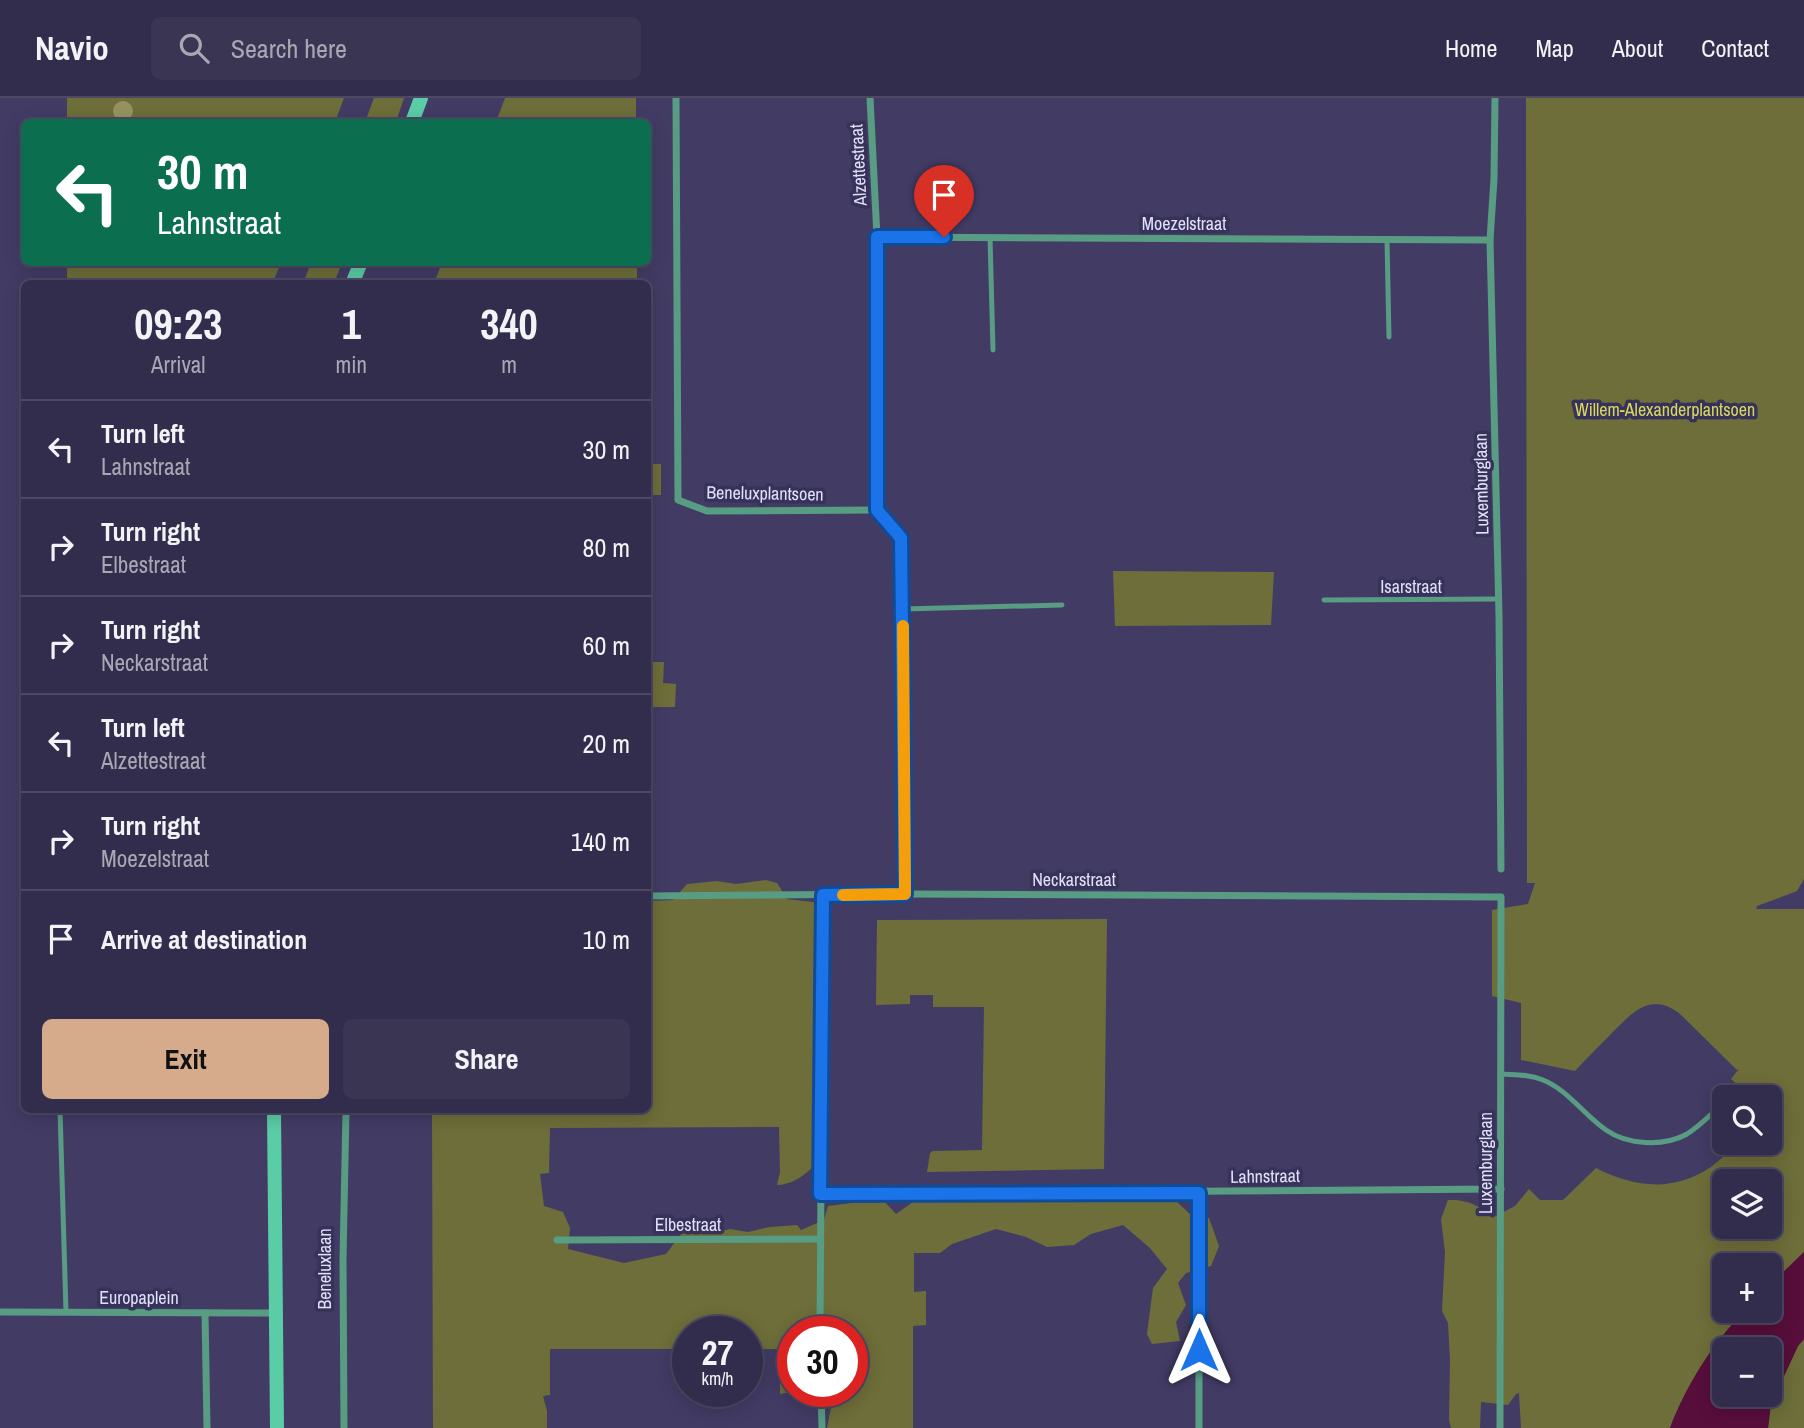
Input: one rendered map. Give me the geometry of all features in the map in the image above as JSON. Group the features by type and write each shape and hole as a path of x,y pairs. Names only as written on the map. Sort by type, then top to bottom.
{"main road":[{"path":"413,119 421,98"},
{"path":"274,1113 277,1428"}],"street":[{"name":"Beneluxplantsoen","path":"676,98 678,500 707,511 877,510"},
{"name":"Alzettestraat","path":"870,98 877,237 877,510"},
{"name":"Luxemburglaan","path":"1494,98 1494,179 1490,240 1499,599 1501,869"},
{"name":"Moezelstraat","path":"877,237 1490,240"},
{"path":"877,510 901,538 905,894"},
{"name":"Neckarstraat","path":"651,895 1501,897"},
{"path":"821,1316 823,895"},
{"name":"Luxemburglaan","path":"1500,1428 1501,897"},
{"name":"Beneluxlaan","path":"344,1428 346,1113"},
{"name":"Lahnstraat","path":"820,1194 1501,1189"},
{"path":"1199,1193 1199,1428"},
{"name":"Elbestraat","path":"557,1240 820,1239"},
{"name":"Europaplein","path":"0,1312 277,1313"},
{"path":"205,1313 207,1428"},
{"path":"821,1407 821,1428"}],"lane":[{"path":"990,237 993,350"},
{"path":"1387,240 1389,337"},
{"name":"Isarstraat","path":"1324,600 1499,599"},
{"path":"902,609 1062,605"},
{"path":"1501,1074 1528,1075 1545,1080 1606,1130 1628,1141 1661,1142 1686,1135 1712,1114"},
{"path":"60,1113 66,1312"}],"green space":[{"path":"67,98 344,98 336,119 67,119"},
{"path":"374,98 404,98 397,119 366,119"},
{"path":"505,98 636,98 636,119 497,119"},
{"name":"Willem-Alexanderplantsoen","path":"1526,98 1804,98 1804,879 1797,891 1757,906 1756,909 1804,909 1804,1252 1782,1273 1782,1253 1712,1253 1712,1323 1733,1323 1721,1337 1712,1337 1712,1350 1684,1396 1670,1428 1521,1428 1519,1393 1508,1405 1481,1402 1480,1428 1451,1428 1448,1323 1442,1311 1445,1252 1441,1219 1448,1200 1472,1204 1492,1218 1515,1206 1529,1189 1540,1200 1563,1200 1596,1168 1625,1180 1669,1184 1697,1175 1726,1155 1782,1155 1782,1085 1738,1085 1731,1079 1739,1069 1669,1007 1650,1005 1633,1013 1575,1071 1521,1060 1521,1003 1492,996 1492,910 1528,904 1535,883 1527,883"},
{"path":"67,266 280,266 274,280 67,280"},
{"path":"309,266 341,266 335,280 304,280"},
{"path":"441,266 637,266 637,280 435,280"},
{"path":"651,464 661,464 661,495 651,495"},
{"path":"1113,571 1274,572 1271,625 1115,626"},
{"path":"651,662 664,662 663,683 676,684 675,707 651,707"},
{"path":"766,880 777,883 787,899 813,902 830,908 827,1151 799,1178 777,1185 780,1172 779,1127 550,1128 549,1173 540,1174 544,1206 563,1212 570,1228 568,1249 624,1263 666,1254 682,1233 693,1228 713,1233 730,1229 748,1232 797,1225 801,1230 824,1220 828,1206 882,1199 896,1214 913,1202 934,1199 1174,1199 1191,1215 1209,1218 1219,1246 1211,1266 1186,1273 1178,1283 1186,1305 1176,1322 1180,1341 1152,1344 1147,1334 1153,1288 1167,1269 1150,1248 1123,1225 1091,1234 1074,1245 1047,1247 1026,1237 996,1229 952,1244 940,1253 914,1253 914,1292 926,1291 926,1325 913,1326 913,1428 827,1428 831,1407 868,1407 868,1316 777,1316 777,1349 763,1349 763,1316 672,1316 672,1349 550,1349 550,1395 543,1396 547,1411 547,1428 433,1428 432,1113 651,1113 651,901 673,900 687,884 717,881 736,884"},
{"path":"1107,919 1104,1169 927,1172 930,1153 933,1151 982,1150 984,1007 933,1007 933,995 910,995 910,1004 876,1005 877,920"},
{"path":"1804,1339 1804,1428 1768,1428 1771,1407 1782,1407 1782,1380"}],"shaded area":[{"path":"1804,1252 1804,1339 1782,1380 1782,1337 1722,1336 1733,1323 1782,1323 1782,1273"},
{"path":"1711,1351 1712,1407 1771,1407 1768,1428 1670,1428 1684,1396"}],"slow traffic":[{"path":"843,895 905,894 903,626"}],"route":[{"path":"944,237 877,237 877,510 901,538 905,894 823,895 820,1194 1199,1193 1199,1350"}]}
